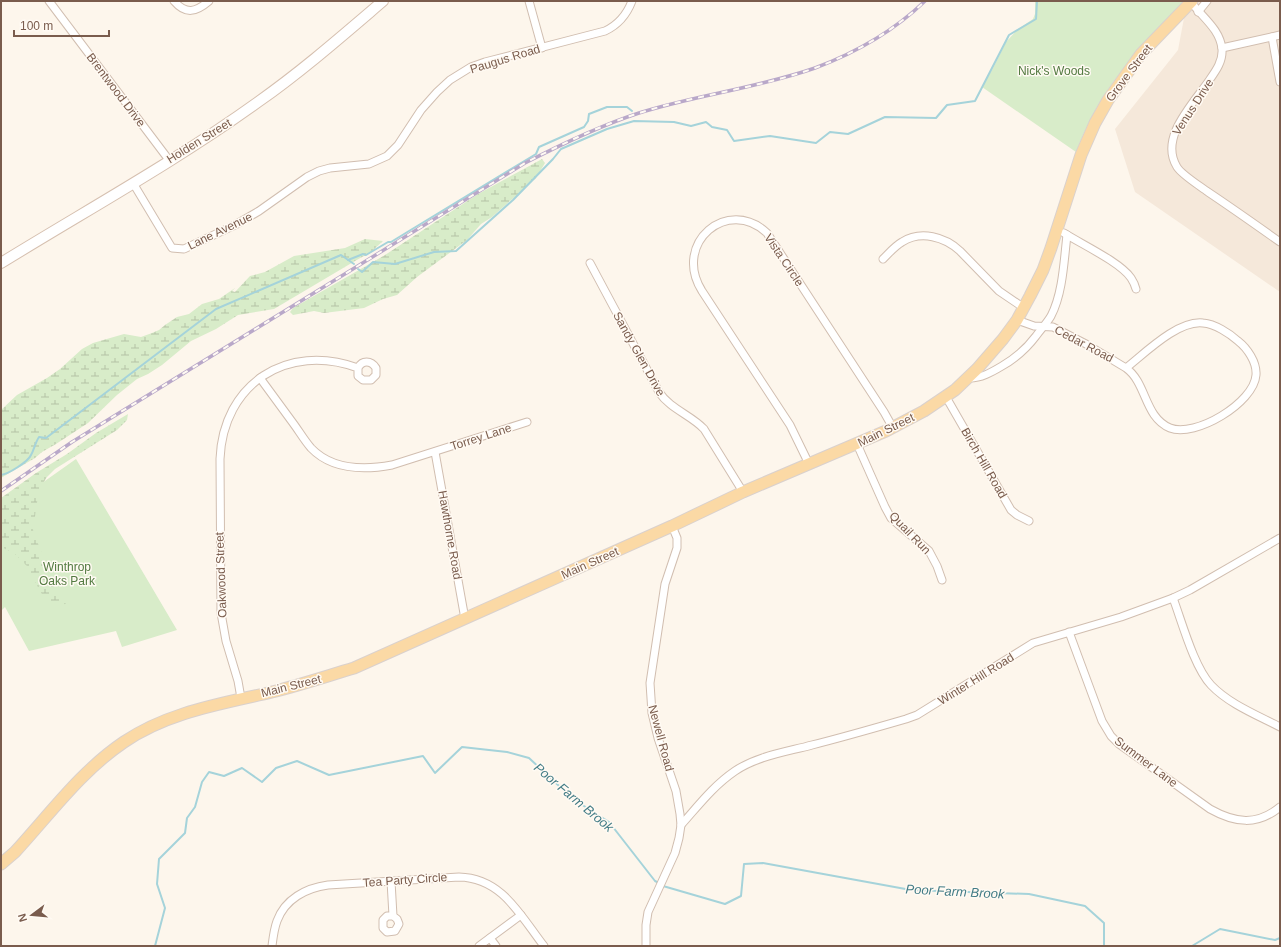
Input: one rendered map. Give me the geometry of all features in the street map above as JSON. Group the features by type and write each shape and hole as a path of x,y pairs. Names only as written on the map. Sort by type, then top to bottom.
{"main road":[{"name":"Holden Street","path":"1,263 220,128 282,85 323,54 383,1"},
{"name":"Grove Street","path":"1081,155 1101,112 1133,66 1151,44 1192,2"},
{"name":"Main Street","path":"1,864 15,852 92,768 123,743 163,722 202,707 299,685 354,668 672,526 743,492 893,428 946,397 968,378 987,358 1017,320 1024,308 1062,232 1081,155"}],"street":[{"name":"Brentwood Drive","path":"49,1 168,160"},
{"path":"174,1 179,7 191,11 200,9 209,1"},
{"path":"529,1 542,48"},
{"name":"Paugus Road","path":"289,190 307,177 324,169 369,164 382,159 395,149 424,106 441,88 450,80 477,65 591,36 609,29 622,19 632,1"},
{"path":"1198,12 1207,1"},
{"path":"1192,2 1198,12 1217,32 1222,48 1280,35"},
{"path":"1272,37 1280,82"},
{"name":"Venus Drive","path":"1222,48 1222,58 1217,69 1178,124 1172,137 1171,152 1173,159 1178,169 1194,182 1280,242"},
{"name":"Lane Avenue","path":"133,183 172,248 184,249 235,225 259,211 289,190"},
{"name":"Vista Circle","path":"809,464 790,425 695,279 692,264 696,246 707,231 720,223 734,220 745,221 759,226 767,233 893,428"},
{"path":"1062,232 1124,270 1131,277 1136,289"},
{"path":"968,378 982,376 1006,364 1026,348 1051,316 1057,298 1063,265 1062,232"},
{"path":"883,259 900,243 910,238 930,236 943,239 960,251 999,292 1024,308"},
{"name":"Sandy Glen Drive","path":"590,263 659,392 667,402 697,422 704,429 743,492"},
{"name":"Cedar Road","path":"1017,320 1034,326 1053,327 1126,368 1137,379 1150,408 1158,420 1170,428 1182,430 1204,425 1232,408 1249,392 1256,374 1252,358 1247,350 1238,341 1214,326 1202,322 1176,330 1126,368"},
{"name":"Oakwood Street","path":"241,698 238,681 226,641 221,613 220,474 222,437 229,414 244,392 260,378 280,367 302,362 330,361 358,368"},
{"name":"Torrey Lane","path":"260,378 312,449 332,462 355,468 373,468 392,465 526,422"},
{"name":"Birch Hill Road","path":"946,397 1011,510 1029,521"},
{"name":"Quail Run","path":"857,444 891,518 929,551 942,580"},
{"name":"Hawthorne Road","path":"434,452 465,619"},
{"name":"Newell Road","path":"646,946 646,925 648,912 675,853 681,825 676,791 653,719 650,702 650,683 665,584 677,546 677,538 672,526"},
{"name":"Winter Hill Road","path":"681,825 708,794 743,766 769,756 912,717 930,708 960,687 992,669 1029,645 1173,598 1190,590 1280,538"},
{"path":"1173,598 1198,665 1211,684 1228,699 1280,727"},
{"name":"Summer Lane","path":"1069,632 1102,721 1111,736 1119,744 1210,809 1224,817 1241,821 1254,820 1270,814 1280,807"},
{"name":"Tea Party Circle","path":"272,946 280,915 290,901 303,892 323,886 458,877 477,879 503,893 544,946"},
{"path":"391,881 393,916"},
{"path":"479,946 521,915"},
{"path":"490,938 496,946"}],"shaded area":[{"path":"1199,1 1280,1 1280,292 1135,192 1115,129 1178,50 1184,18"}],"green space":[{"name":"Nick's Woods","path":"1035,1 1185,1 1143,46 1114,81 1093,115 1076,152 982,87 1006,42 1018,29 1033,19 1035,14"},
{"path":"542,159 545,163 536,178 492,217 481,224 467,240 417,277 397,295 383,299 364,308 324,313 314,311 293,315 290,312 293,308 385,255 478,194"},
{"path":"365,239 383,241 371,252 274,309 238,315 216,329 191,341 162,365 137,379 117,395 88,423 35,458 1,478 1,410 17,395 60,369 82,349 93,343 124,334 141,337 152,333 159,330 177,317 189,314 202,304 219,299 235,288 232,291 235,292 250,276 265,272 294,256 345,248"},
{"path":"128,414 127,420 117,430 55,469 41,486 33,530 51,574 55,589 67,603 60,606 52,602 41,593 27,566 14,553 1,547 1,498 96,433"},
{"name":"Winthrop Oaks Park","path":"76,459 177,630 122,647 116,631 29,651 5,607 1,611 1,512"}],"waterway":[{"path":"358,269 362,272 373,262 395,264 434,252 456,251 513,200 561,149 607,129 634,121 674,122 691,126 706,122 712,127 727,130 734,141 770,136 816,143 830,132 848,134 885,117 936,118 947,105 975,101 1009,35 1036,19 1037,1"},
{"path":"348,260 363,254 366,255 388,242 391,242 536,154 539,147 584,127 588,121 589,114 607,107 627,107 632,111"},
{"path":"1,475 13,470 26,461 31,455 39,437 46,438 216,309 341,255 354,264"},
{"name":"Poor Farm Brook","path":"155,946 165,908 157,884 159,859 185,833 187,818 195,807 202,782 209,772 224,776 242,768 262,782 276,768 297,761 329,775 423,756 435,773 462,747 507,752 529,758 573,799 609,822 655,881 659,883"},
{"name":"Poor Farm Brook","path":"663,886 725,904 741,896 744,864 763,863 911,890 1029,894 1085,906 1104,923 1104,946"},
{"name":"Poor Farm Brook","path":"1192,946 1220,929 1275,940 1280,938"}],"railway":[{"path":"1,491 72,442 525,163 581,136 639,113 683,101 771,81 830,62 873,40 900,22 925,1"}]}
